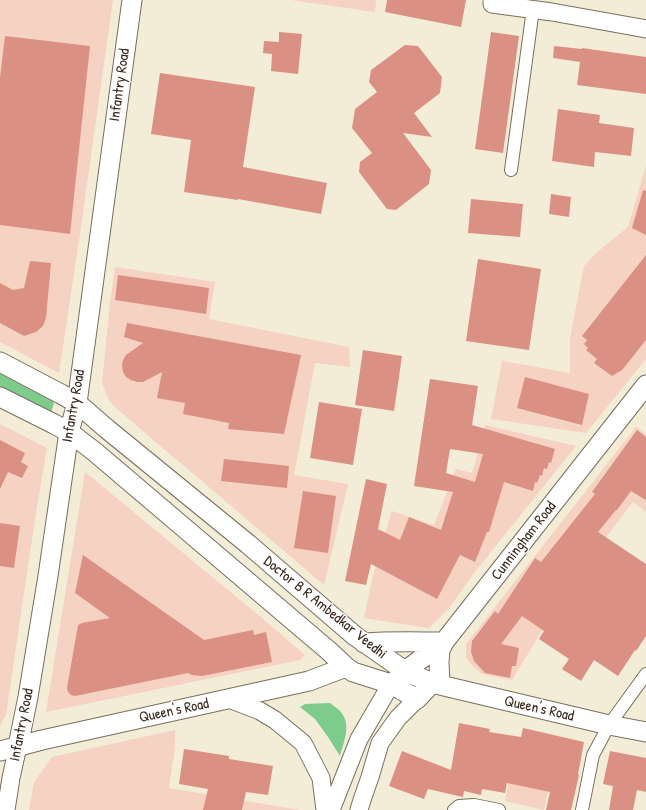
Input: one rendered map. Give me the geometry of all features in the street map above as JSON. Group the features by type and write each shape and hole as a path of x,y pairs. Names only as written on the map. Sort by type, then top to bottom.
{"main road":[{"name":"Infantry Road","path":"18,746 28,697 44,599 69,432 77,403 132,0"},
{"name":"Doctor B R Ambedkar Veedhi","path":"0,362 77,403 248,544 364,643 405,671 436,684"},
{"name":"Cunningham Road","path":"391,684 405,671 444,642 646,385"},
{"name":"Doctor B R Ambedkar Veedhi","path":"0,397 69,432 95,452 346,667 353,672 391,684 417,699"},
{"path":"346,667 364,643 444,642 440,650 436,684 417,699"},
{"name":"Queen's Road","path":"0,751 51,738 309,682 346,667"},
{"name":"Queen's Road","path":"436,684 609,725 646,732"}],"street":[{"path":"492,0 492,4 646,29"},
{"path":"511,170 533,10"},
{"path":"582,810 593,755 609,725 646,674"},
{"path":"331,810 359,739 391,684"},
{"path":"228,699 260,711 275,720 303,743 321,778 325,810"},
{"path":"359,810 380,743 398,718 417,699"},
{"name":"Infantry Road","path":"6,810 18,746"},
{"path":"454,810 459,806 474,805 499,810"}],"shaded area":[{"path":"0,0 113,0 59,373 0,342"},
{"path":"291,0 376,0 375,12"},
{"path":"646,166 646,359 586,433 491,419 502,361 570,373 570,338 584,266 596,253 628,227"},
{"path":"115,267 215,282 209,319 349,347 350,367 315,363 294,475 348,484 324,585 117,409 109,400 102,383"},
{"path":"0,424 47,448 6,715 0,726"},
{"path":"485,425 576,446 474,573 449,608 429,628 364,618 373,575 392,511 434,525 456,469 472,473"},
{"path":"636,427 646,434 646,512 633,502 571,583 512,680 482,674 466,657 466,644"},
{"path":"85,472 305,655 300,660 46,712"},
{"path":"175,730 175,747 169,788 300,810 29,810 34,782 52,757"},
{"path":"516,743 582,756 578,773 567,771 549,787 544,810 505,801"}],"green space":[{"path":"0,371 55,399 51,413 0,387"},
{"path":"330,703 339,710 346,721 345,739 340,756 315,719 300,707 305,704"}],"building":[{"path":"387,0 466,0 461,27 385,12"},
{"path":"279,32 302,34 298,74 271,71 272,54 263,53 264,41 279,42"},
{"path":"491,32 519,36 503,153 475,149"},
{"path":"5,36 90,46 70,234 0,225 0,78"},
{"path":"405,45 418,46 442,77 440,93 414,113 432,137 403,133 431,170 429,184 396,210 387,209 359,172 360,162 372,153 352,128 355,109 377,92 369,82 371,70"},
{"path":"554,46 582,48 646,57 646,94 577,85 580,62 553,58"},
{"path":"160,73 255,87 243,167 327,183 321,214 238,199 184,192 191,140 151,134"},
{"path":"558,109 600,115 599,123 634,128 631,156 595,152 594,167 552,161"},
{"path":"643,190 646,191 646,235 632,228"},
{"path":"551,194 571,197 569,217 549,214"},
{"path":"471,199 523,204 520,237 468,233"},
{"path":"646,255 646,340 622,370 612,376 594,363 597,359 586,350 588,348 584,344 587,340 582,336"},
{"path":"478,259 541,269 529,350 466,341"},
{"path":"30,261 51,263 46,318 43,326 36,332 24,336 0,323 0,283 13,290 24,288"},
{"path":"118,275 209,288 206,314 115,300"},
{"path":"127,323 301,355 284,434 228,429 229,423 183,414 185,403 157,398 162,372 143,382 137,382 126,377 123,372 123,360 126,355 143,343 124,337"},
{"path":"363,350 402,356 394,411 355,405"},
{"path":"525,377 589,394 582,425 517,408"},
{"path":"430,379 478,386 472,425 555,449 551,463 549,462 547,469 544,468 542,476 540,475 537,483 535,482 533,491 504,482 489,532 487,532 475,562 460,555 437,599 371,564 366,585 345,581 366,479 387,484 378,529 400,540 409,517 441,530 453,492 414,486","holes":["450,449 483,454 475,482 446,473"]},
{"path":"319,402 362,409 353,465 310,458"},
{"path":"637,430 646,437 646,500 631,491 598,532 646,564 646,636 618,676 594,660 581,681 562,669 569,659 539,639 544,631 522,616 501,644 519,648 516,666 512,666 510,678 485,673 474,661 471,652 472,641 495,611 498,614 535,558 541,562 595,494 592,492"},
{"path":"0,440 25,453 21,462 28,466 22,478 8,472 0,489"},
{"path":"224,459 289,466 287,488 221,481"},
{"path":"303,491 336,496 328,553 294,548"},
{"path":"0,523 20,526 14,568 0,566"},
{"path":"83,555 204,640 253,630 254,635 266,632 272,662 202,676 188,673 75,696 71,695 67,688 78,625 110,618 75,593"},
{"path":"459,723 490,729 489,732 521,737 523,728 584,742 579,775 571,810 546,810 550,792 507,783 505,793 482,789 481,795 464,791 463,797 428,789 424,799 389,786 402,751 451,770"},
{"path":"184,749 229,756 229,759 273,766 268,795 246,792 242,810 203,810 208,789 179,784"},
{"path":"610,751 646,758 646,792 637,790 633,810 609,810 613,786 603,784"}]}
